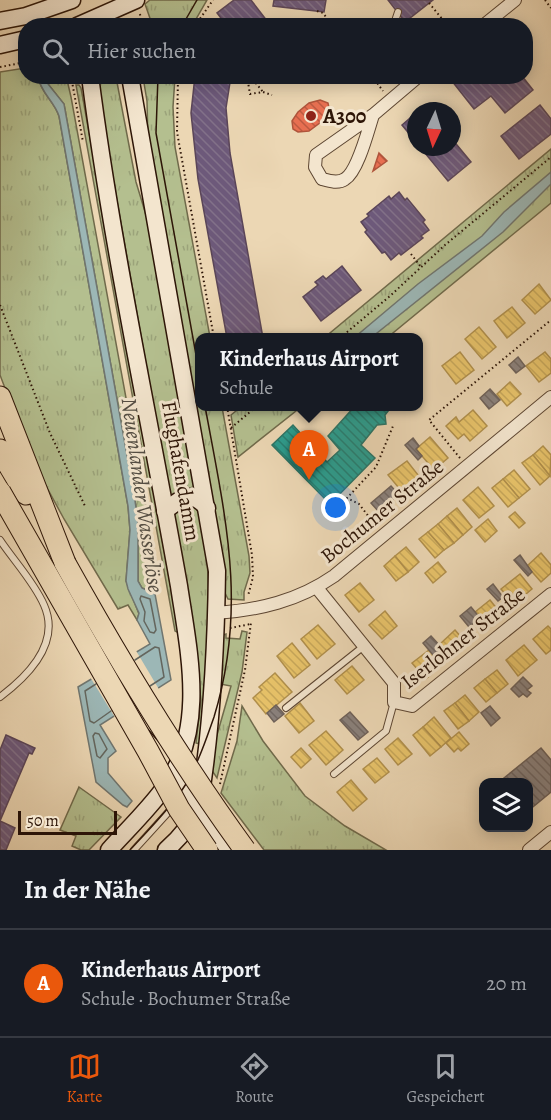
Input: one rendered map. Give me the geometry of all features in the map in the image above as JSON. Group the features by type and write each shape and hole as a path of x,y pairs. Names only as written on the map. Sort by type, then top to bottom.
{"highway":[{"path":"0,397 64,563"},
{"path":"0,450 117,657 167,738 245,850"},
{"path":"0,492 179,809 207,850"}],"main road":[{"path":"0,21 26,16 72,0"},
{"path":"78,0 80,18"},
{"path":"100,18 117,12 136,0"},
{"path":"0,47 18,41"},
{"path":"0,47 18,49"},
{"path":"79,84 96,124"},
{"name":"Flughafendamm","path":"91,84 96,124 187,637 193,696 187,739 175,771 164,788 109,850"},
{"name":"Flughafendamm","path":"131,84 217,572 212,702 199,806 194,819 178,840 166,850"},
{"path":"165,511 180,499 189,497 200,500 207,508"},
{"path":"175,771 229,850"}],"street":[{"path":"492,18 509,2"},
{"path":"373,115 351,171 344,180 333,182 322,179 315,167 316,155 373,115 409,84"},
{"name":"Bochumer Straße","path":"216,613 250,610 277,604 317,588 551,397"},
{"name":"Iserlohner Straße","path":"317,588 394,683 394,702 412,706 551,594"},
{"path":"529,850 551,832"}],"lane":[{"path":"396,18 398,12"},
{"path":"0,540 37,592 47,613 48,621 47,639 33,668 0,697"},
{"path":"286,708 364,646"},
{"path":"334,774 386,731 394,702"},
{"path":"134,850 166,816 186,788"}],"path":[{"path":"201,18 213,0"},
{"path":"545,0 551,8"},
{"path":"429,3 441,18"},
{"path":"317,11 323,13 327,18"},
{"path":"0,67 18,64"},
{"path":"178,84 177,132 213,333"},
{"path":"249,84 250,94 263,92 272,95"},
{"path":"256,84 263,92"},
{"path":"378,84 390,100"},
{"path":"346,333 551,157"},
{"path":"411,254 421,267"},
{"path":"0,305 50,432 85,506"},
{"path":"466,467 429,420 551,320"},
{"path":"227,411 252,555 253,577 248,595 250,610"},
{"path":"231,428 251,411"},
{"path":"383,536 359,504 347,498 376,467 393,426"},
{"path":"234,727 246,670 251,624"}],"green space":[{"path":"150,0 207,0 197,18 150,18 145,4"},
{"path":"18,69 18,84 41,84 59,116 128,506 130,530 126,581 139,614 137,620 128,605 118,609 64,519 33,462 0,375 0,72"},
{"path":"48,84 68,84 71,97 158,573 151,573 155,594 142,588 138,581 138,521 134,494 64,104"},
{"path":"96,84 117,84 136,182 149,225 206,545 208,620 200,744 196,743 201,700 187,595"},
{"path":"144,84 175,84 175,147 209,333 195,333 195,411 223,411 249,556 250,573 244,600 228,599 224,591 148,142"},
{"path":"76,85 81,88 179,633 175,631"},
{"path":"551,149 551,203 393,333 330,333"},
{"path":"236,411 296,411 238,457 231,415"},
{"path":"242,631 247,632 242,672 217,778 211,769 213,749 231,686 220,684 223,635 226,634 226,638 240,639"},
{"path":"242,706 263,741 305,796 345,826 386,850 264,850 221,793 237,741"},
{"path":"79,787 121,817 89,850 81,850 72,846 76,836 60,830"}],"water":[{"path":"41,84 48,84 64,104 134,494 138,521 138,581 142,588 155,594 171,680 100,725 116,751 108,758 108,773 132,801 127,807 96,782 78,687 150,644 137,620 139,613 126,581 130,530 128,506 59,116"},
{"path":"551,172 551,184 503,232 377,333 360,333 418,284 482,236 504,212"}],"pier":[{"path":"135,649 160,691 116,719 90,677"}],"building: Wohnen":[{"path":"539,284 551,300 535,314 522,300"},
{"path":"512,307 525,323 507,338 494,321"},
{"path":"479,327 496,347 482,359 465,339"},
{"path":"460,352 474,370 456,384 442,366"},
{"path":"545,352 551,359 551,373 539,382 526,366"},
{"path":"510,382 521,394 507,406 497,394"},
{"path":"473,410 487,426 470,441 464,434 458,439 446,426 456,417 459,422"},
{"path":"430,437 448,458 434,470 416,449"},
{"path":"543,446 551,455 550,476 533,455"},
{"path":"533,455 550,476 540,485 522,463"},
{"path":"407,461 422,480 404,494 388,475"},
{"path":"514,470 530,489 519,498 503,479"},
{"path":"503,479 519,498 508,507 492,488"},
{"path":"478,487 494,506 479,518 463,500"},
{"path":"457,508 472,527 463,535 447,516"},
{"path":"515,512 525,523 519,528 509,517"},
{"path":"447,516 463,535 454,543 438,524"},
{"path":"488,519 497,531 485,542 475,530"},
{"path":"438,524 454,543 444,550 428,532"},
{"path":"428,532 444,550 435,558 419,539"},
{"path":"406,547 419,562 408,572 395,556"},
{"path":"541,553 551,565 551,573 541,582 527,566"},
{"path":"395,556 408,572 396,581 384,566"},
{"path":"438,562 446,572 433,583 425,573"},
{"path":"520,574 532,589 514,604 501,589"},
{"path":"360,583 374,600 359,612 345,595"},
{"path":"490,600 501,614 486,626 475,612"},
{"path":"385,611 397,626 382,639 369,625"},
{"path":"318,625 335,644 317,659 301,639"},
{"path":"548,626 551,629 551,650 546,654 533,639"},
{"path":"455,630 467,644 452,657 440,644"},
{"path":"292,643 310,665 294,678 277,656"},
{"path":"524,645 537,660 518,676 506,660"},
{"path":"429,650 442,665 426,679 412,663"},
{"path":"352,666 364,680 347,694 335,680"},
{"path":"497,670 508,684 497,693 485,679"},
{"path":"275,673 292,692 266,714 253,698 262,690 259,687"},
{"path":"485,679 497,693 486,702 474,688"},
{"path":"465,695 479,712 469,721 455,703"},
{"path":"300,703 314,721 299,733 285,716"},
{"path":"455,703 469,721 458,729 444,711"},
{"path":"434,717 451,738 441,747 423,727"},
{"path":"423,727 441,747 430,756 413,735"},
{"path":"326,731 343,750 326,765 309,745"},
{"path":"459,732 469,744 461,751 458,748 454,752 446,743"},
{"path":"398,738 412,754 398,765 385,749"},
{"path":"301,748 311,759 301,768 291,757"},
{"path":"377,758 389,772 375,783 363,769"},
{"path":"351,780 367,799 353,811 337,792"}],"building: Handel":[{"name":"A300","path":"320,100 328,103 329,108 325,119 309,131 298,132 293,129 292,121 298,112 309,103"},
{"path":"379,153 387,161 373,171"}],"building: Büros":[{"path":"234,0 251,0 265,18 221,18 217,13"},
{"path":"274,0 326,0 324,12 273,6"},
{"path":"388,0 433,0 410,18 402,18"},
{"path":"194,84 230,84 226,108 230,153 262,333 226,333 198,179 191,113"},
{"path":"454,84 528,84 533,90 505,113 491,96 474,109"},
{"path":"540,105 551,119 551,134 519,159 501,136"},
{"path":"407,121 407,131 402,125"},
{"path":"461,150 471,162 448,181 427,156 461,156"},
{"path":"399,192 425,220 423,222 429,230 421,236 423,238 391,260 385,252 382,253 365,232 367,230 361,222 389,196 391,199"},
{"path":"342,266 361,290 321,321 303,297 318,285 315,282 323,276 326,279"},
{"path":"6,735 35,748 32,754 29,753 0,821 0,750"},
{"path":"0,821 15,828 6,850 0,850"}],"building: Schulen":[{"path":"350,411 388,411 385,415 386,424 377,425 361,445 375,458 330,504 272,445 293,425 327,462 340,450 328,436"}],"building: Industrie":[{"path":"518,357 525,366 516,373 509,365"},
{"path":"490,389 500,400 489,409 480,398"},
{"path":"413,438 419,446 416,449 422,456 418,460 405,445"},
{"path":"391,486 399,495 379,512 371,503"},
{"path":"520,555 532,572 528,576 514,560"},
{"path":"493,584 503,597 498,601 487,589"},
{"path":"471,607 480,618 469,627 460,616"},
{"path":"431,636 442,648 433,655 423,643"},
{"path":"523,677 532,686 527,690 531,693 527,697 523,694 519,697 511,689"},
{"path":"276,705 284,714 274,722 267,713"},
{"path":"490,706 500,718 491,726 481,713"},
{"path":"350,712 368,732 358,740 340,720"},
{"path":"541,748 551,760 551,792 533,807 533,778 504,778"}],"tram line":[{"path":"187,18 197,0"},
{"path":"158,84 156,133 195,349"},
{"path":"130,850 186,784 202,751 214,717 224,676 230,637 230,561 220,485 206,411"},
{"path":"123,701 190,777 243,850"}],"place":[{"name":"A300","path":"311,116"},
{"name":"Kinderhaus Airport","path":"309,480"}],"water label":[{"name":"Neuenlander Wasserlöse","path":"143,495"}]}
